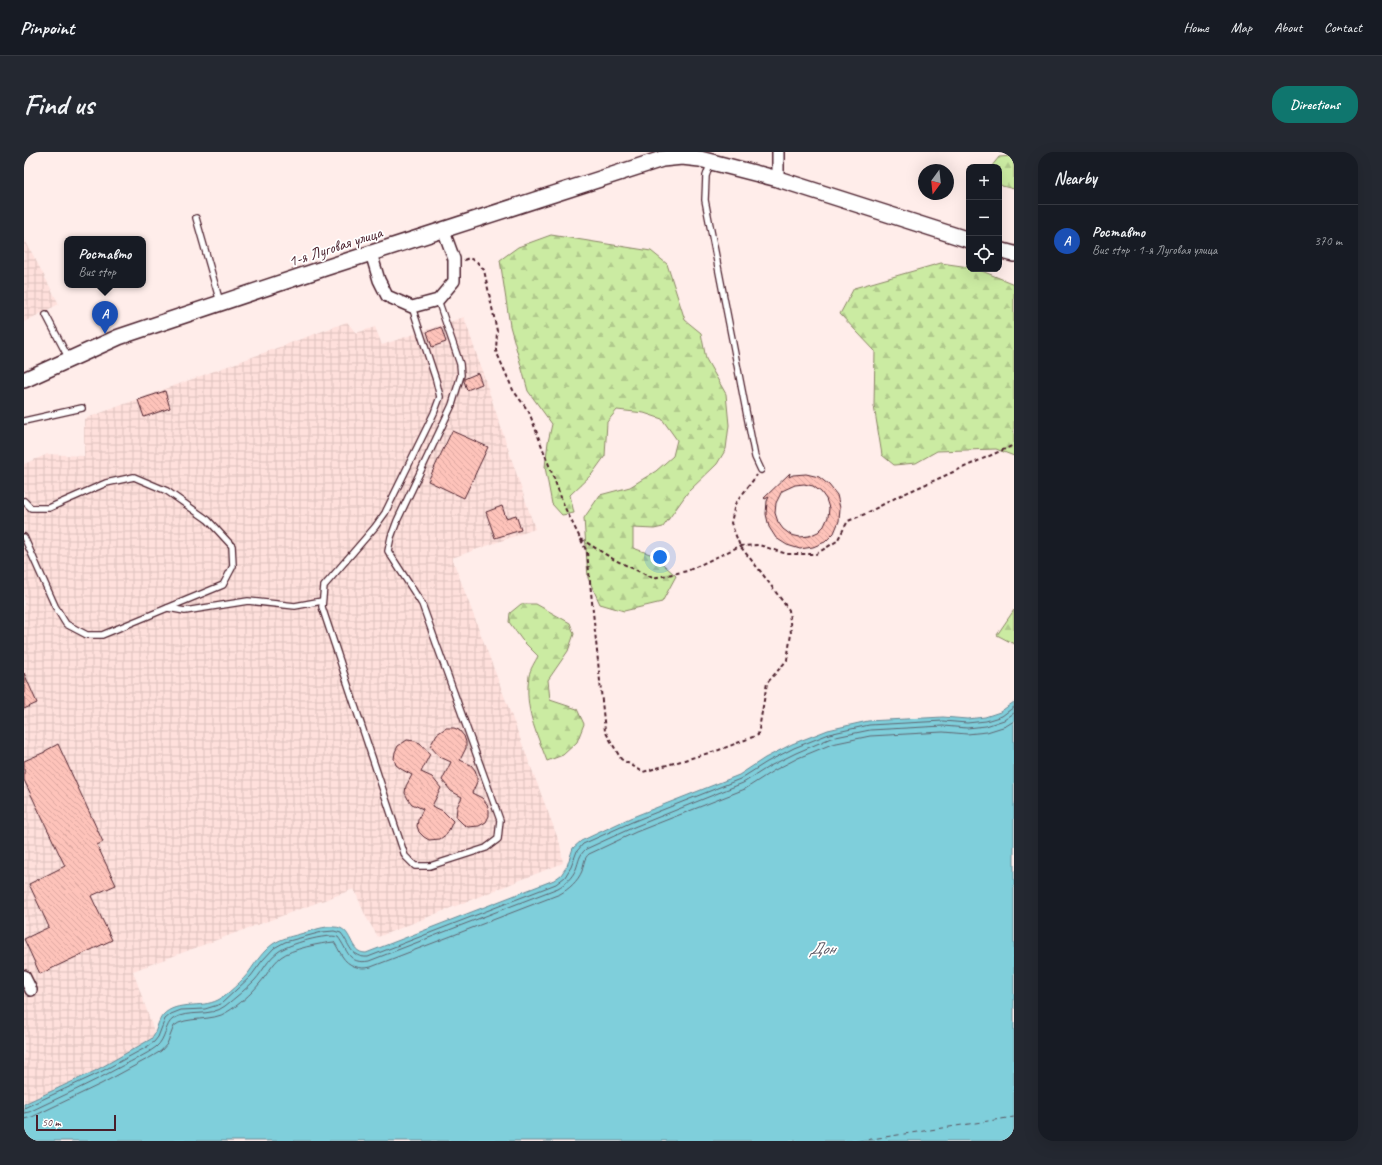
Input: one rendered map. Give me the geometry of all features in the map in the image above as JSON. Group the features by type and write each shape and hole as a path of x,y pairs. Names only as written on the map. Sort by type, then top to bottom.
{"main road":[{"name":"1-я Луговая улица","path":"24,380 119,337 443,229 662,159 700,159 778,179 966,239"},
{"path":"1002,251 1014,254"}],"street":[{"name":"1-я Луговая улица","path":"662,159 682,152"},
{"path":"778,152 778,179"},
{"path":"371,253 379,280 387,296 412,307 438,300 454,281 454,259 443,229"},
{"path":"24,976 31,990"}],"lane":[{"path":"711,162 706,176 705,200 755,457 761,470"},
{"path":"196,218 220,303"},
{"path":"412,307 436,380 440,397 434,413 385,513 375,527 324,586 322,607 406,856 415,866 430,866 486,848 498,839 500,820 422,604 388,551 396,522 452,406 460,375 460,364 438,300"},
{"path":"46,315 69,360"},
{"path":"24,421 82,408"},
{"path":"24,501 31,508 49,508 106,483 134,477 166,491 208,520 232,546 233,566 223,585 102,635 87,635 66,624 54,606 24,538"},
{"path":"168,608 185,611 248,601 295,606 322,601"}],"path":[{"path":"454,265 469,258 477,262 484,270 497,331 496,351 513,390 529,412 565,508 587,552 605,731 621,759 643,772 719,750 758,735 767,683 787,660 791,634 789,610 740,546 731,523 735,504 761,470"},
{"path":"580,539 613,559 653,578 686,571 740,546 759,545 787,554 816,554 837,541 848,521 1014,445"}],"shaded area":[{"path":"24,238 59,304 24,322"},
{"path":"464,317 535,529 452,558 560,844 563,863 378,937 366,917 354,889 133,971 155,1034 151,1039 143,1045 95,1071 24,1104 24,464 48,454 84,456 84,419 347,322 356,333 375,327 382,345"}],"green space":[{"path":"1014,156 1014,189 1002,186 1002,164 993,164 999,157"},
{"path":"551,235 651,251 667,264 685,320 701,333 706,359 726,394 729,425 726,449 717,464 688,492 663,527 654,529 633,528 633,548 653,555 676,576 662,602 624,611 600,604 588,578 584,518 600,495 630,487 656,471 673,456 677,440 662,419 644,413 617,410 607,422 605,456 592,474 570,495 574,513 562,515 552,504 545,467 552,424 528,391 510,326 500,260 518,247"},
{"path":"941,263 966,267 966,272 984,272 1014,284 1014,456 996,449 937,451 916,463 894,465 882,455 874,406 875,351 840,314 854,288"},
{"path":"521,604 536,604 570,623 574,634 568,651 548,680 550,700 577,709 584,724 577,742 563,755 547,761 532,720 528,699 531,668 538,656 522,640 509,622 510,613"},
{"path":"1014,610 1014,644 997,635"}],"water":[{"name":"Дон","path":"1014,702 1014,1141 24,1141 24,1104 95,1071 151,1039 155,1033 159,1021 169,1010 182,1006 211,1003 218,1000 230,991 249,972 266,950 280,940 319,928 334,927 345,931 356,949 360,952 366,953 554,880 561,875 567,866 573,848 581,841 630,818 739,775 765,758 792,744 828,730 868,721 943,717 967,719 985,717 1000,712"}],"building":[{"path":"441,327 446,342 432,347 427,332"},
{"path":"478,373 482,384 467,390 464,379"},
{"path":"165,391 170,408 144,417 138,400"},
{"path":"452,431 488,447 464,498 428,481"},
{"path":"790,473 789,477 793,475 806,474 819,477 829,485 837,495 840,508 839,521 834,533 825,542 813,547 800,549 787,545 776,538 769,527 766,514 767,501 769,497 764,498","holes":["804,484 813,486 821,492 826,499 829,508 828,517 824,526 818,532 809,536 800,537 791,535 783,529 778,522 775,513 776,503 782,491 795,485"]},
{"path":"502,506 506,518 516,515 521,530 495,538 486,512"},
{"path":"24,673 37,703 24,709"},
{"path":"446,728 454,728 459,730 464,736 466,748 460,760 471,765 475,770 477,782 472,793 482,798 487,804 489,816 486,822 479,826 468,827 456,817 457,807 462,797 451,791 442,780 451,762 440,757 430,746 437,734"},
{"path":"407,740 420,743 430,754 421,772 432,777 441,788 432,806 443,811 453,821 447,834 440,839 429,840 419,832 417,826 418,820 423,809 412,804 405,793 406,786 412,775 396,765 394,759 398,746"},
{"path":"58,744 103,842 97,845 116,885 91,896 112,940 40,974 24,939 49,927 29,884 65,866 24,780 24,761 45,752"}],"ferry route":[{"path":"859,1141 1014,1117"}],"place":[{"name":"Роставто","path":"105,334"}]}
